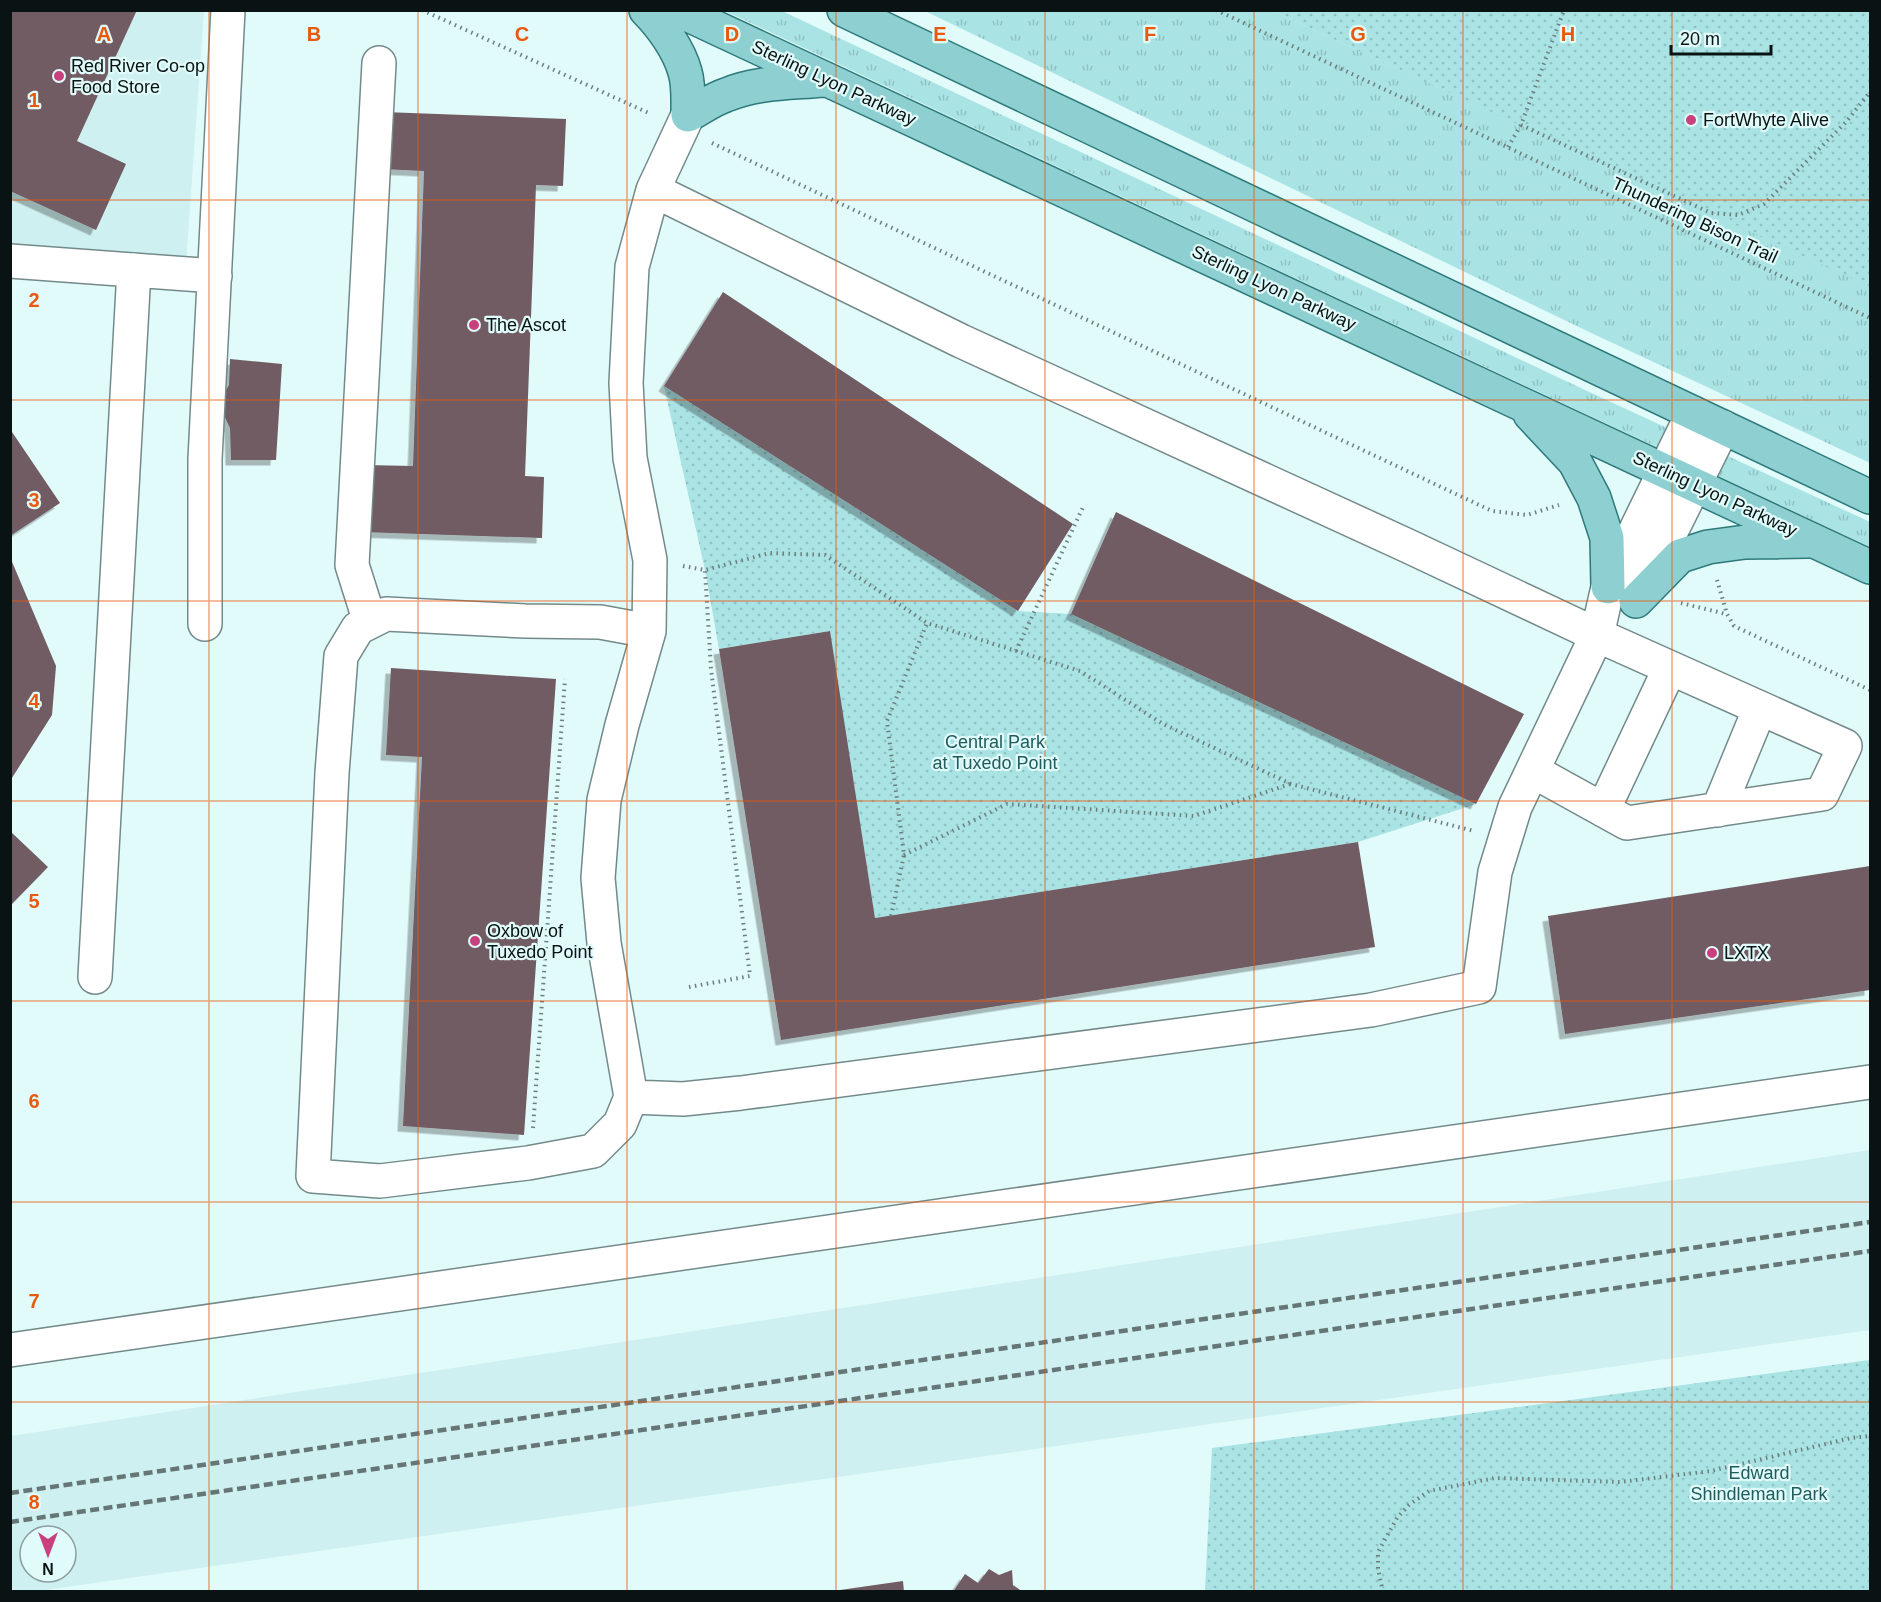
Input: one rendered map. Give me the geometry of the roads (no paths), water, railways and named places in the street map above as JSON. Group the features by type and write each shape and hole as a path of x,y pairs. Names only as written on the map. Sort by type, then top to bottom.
{"main road":[{"path":"646,10 676,50 685,72 685,122"},
{"name":"Sterling Lyon Parkway","path":"678,10 1870,567"},
{"path":"844,10 1870,497"},
{"path":"685,122 724,95 744,89 770,83 826,80"},
{"path":"1518,402 1575,462 1594,498 1629,594 1680,556 1708,547 1745,542 1816,541"}],"lane":[{"path":"205,624 205,459 228,10"},
{"path":"370,622 352,565 379,63"},
{"path":"649,631 600,622 525,621 386,614 358,628 341,656 332,773 313,1176 380,1181 528,1163 593,1151 620,1124 631,1097 604,943 598,878 604,800 622,725 649,631 650,560 630,458 627,382 632,267 653,190 685,122"},
{"path":"653,190 961,342 1845,746 1822,794 1627,824 1533,771"},
{"path":"10,261 215,276"},
{"path":"95,977 134,270"},
{"path":"1629,594 1665,470 1693,413"},
{"path":"631,1097 683,1099 753,1091 1371,1010 1479,987 1495,872 1515,807 1596,634 1629,594 1695,484 1723,427"},
{"path":"1603,810 1670,668"},
{"path":"1718,810 1760,708"},
{"path":"10,1350 1870,1082"}],"railway":[{"path":"10,1493 1870,1222"},
{"path":"10,1522 1870,1251"}],"place":[{"name":"Red River Co-op Food Store","path":"59,76"},
{"name":"FortWhyte Alive","path":"1691,120"},
{"name":"The Ascot","path":"474,325"},
{"name":"Oxbow of Tuxedo Point","path":"475,941"},
{"name":"LXTX","path":"1712,953"}],"park label":[{"name":"Central Park at Tuxedo Point","path":"995,752"},
{"name":"Edward Shindleman Park","path":"1759,1483"}]}
